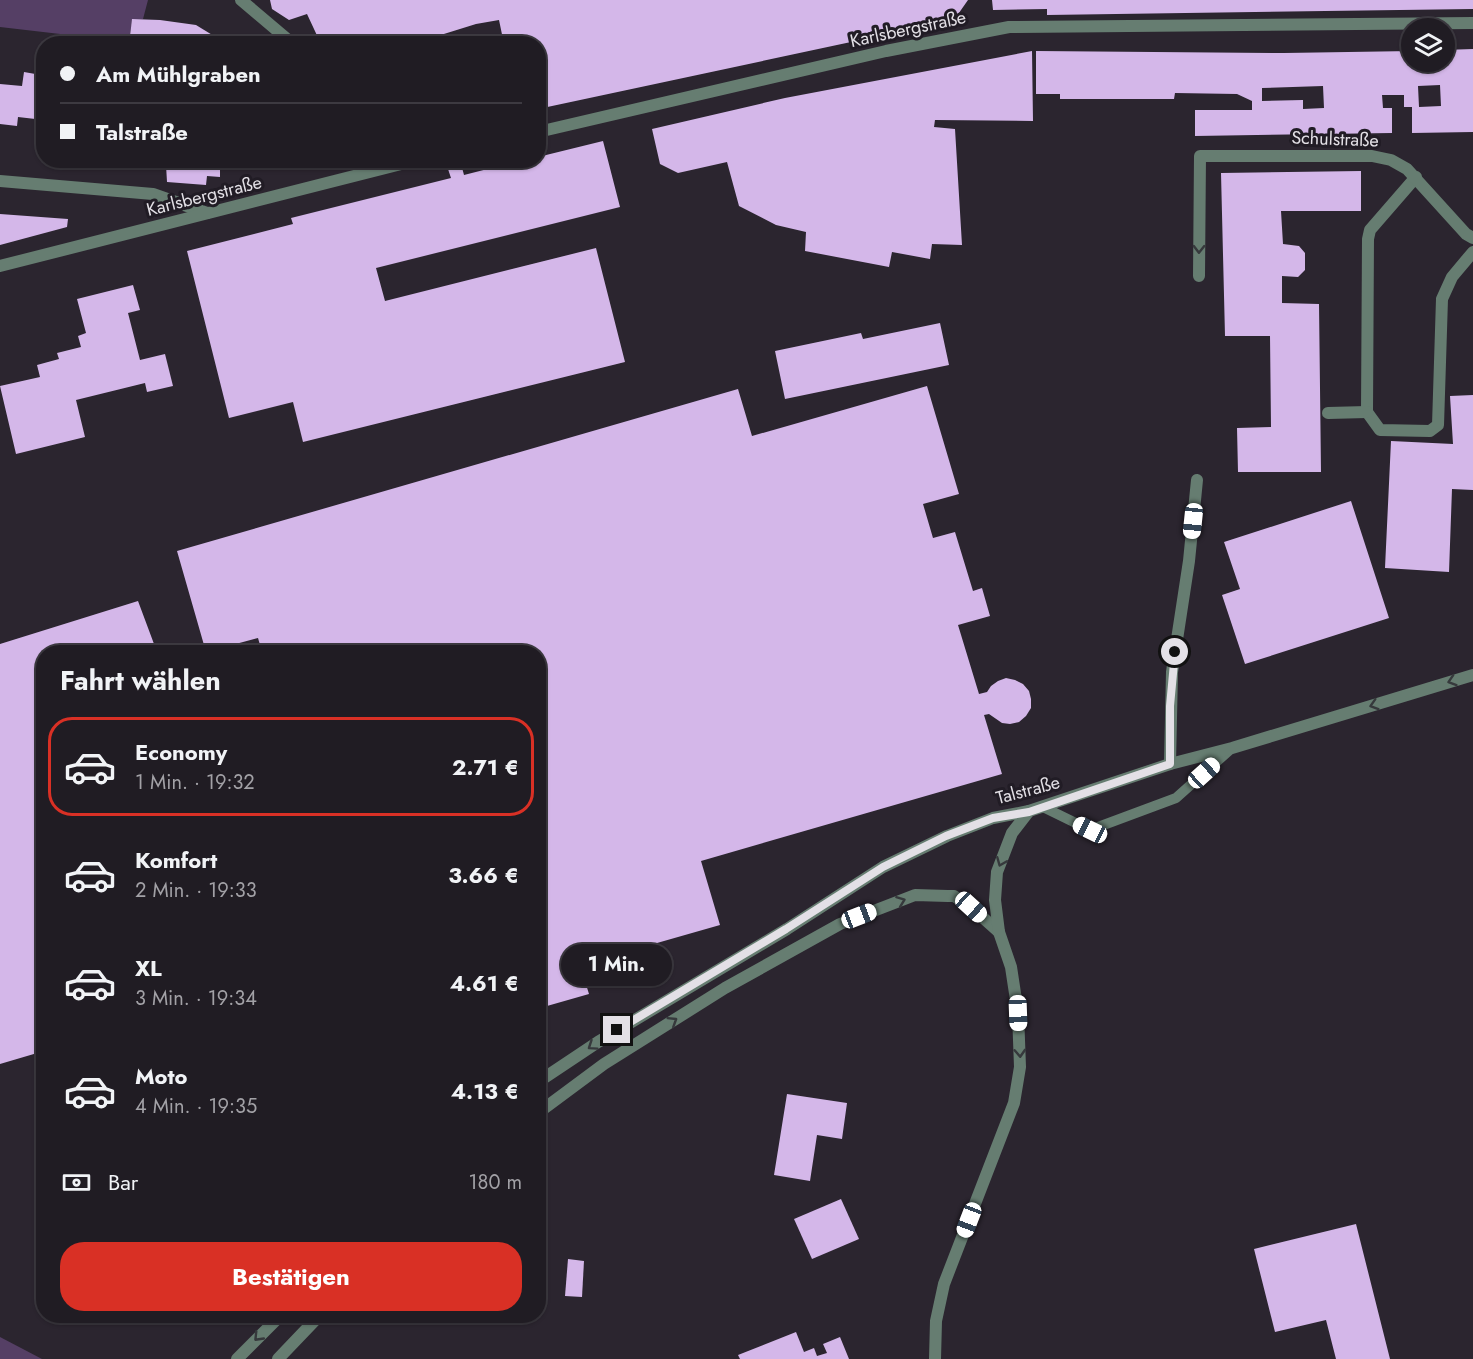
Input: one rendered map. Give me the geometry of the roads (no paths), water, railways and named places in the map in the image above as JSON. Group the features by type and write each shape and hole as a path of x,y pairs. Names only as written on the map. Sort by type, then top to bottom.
{"street":[{"path":"241,0 284,36"},
{"name":"Karlsbergstraße","path":"546,130 886,51 1009,27 1473,23"},
{"name":"Schulstraße","path":"1199,276 1200,156 1372,156 1391,159 1416,177 1466,234 1473,238"},
{"name":"Karlsbergstraße","path":"0,266 378,168"},
{"path":"1416,177 1370,230 1368,238 1367,412 1380,430 1430,431 1438,425 1442,298 1452,276 1473,252"},
{"path":"0,181 153,194 207,213"},
{"path":"1328,413 1367,412"},
{"path":"1170,764 1172,672 1189,561 1197,480"},
{"name":"Talstraße","path":"546,1077 598,1042 786,929 883,867 965,829 993,818 1029,812 1170,764 1473,675"},
{"path":"934,1359 936,1321 944,1284 1014,1103 1020,1067 1018,1013 1011,967 999,932 994,900 997,872 1012,833 1029,812"},
{"path":"546,1107 604,1064 725,988 840,924 915,895 954,896 971,907 999,932"},
{"path":"237,1359 273,1323"},
{"path":"278,1359 312,1323"}],"lane":[{"path":"1043,807 1090,830 1176,798 1232,747"}]}
